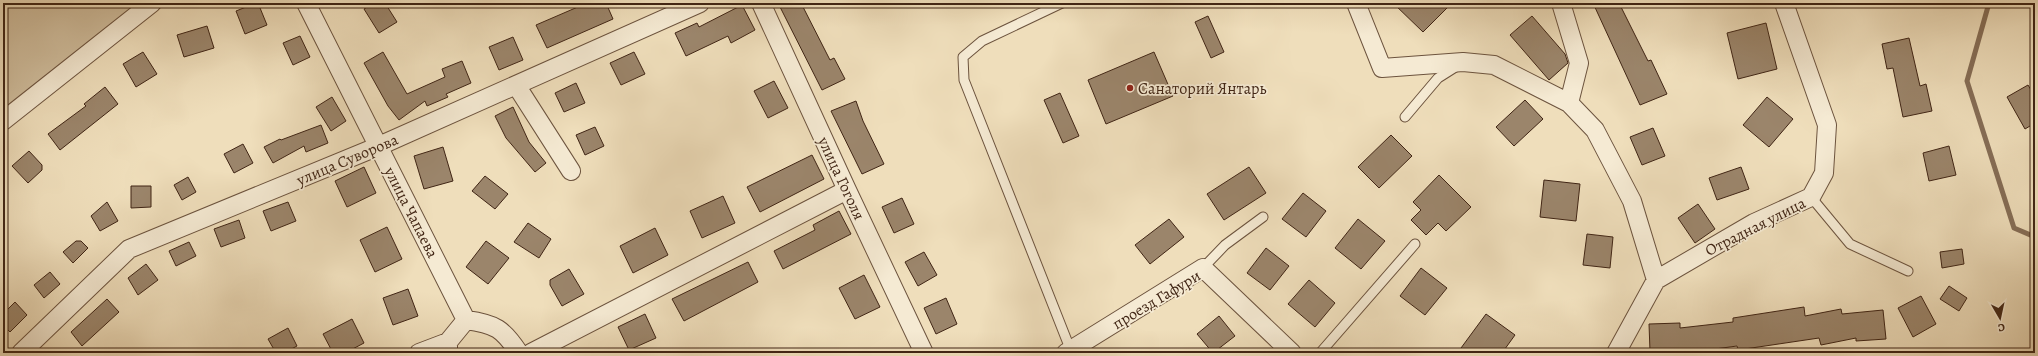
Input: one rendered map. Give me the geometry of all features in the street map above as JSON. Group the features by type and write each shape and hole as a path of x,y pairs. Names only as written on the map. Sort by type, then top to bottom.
{"street":[{"path":"3,121 152,3"},
{"name":"улица Чапаева","path":"306,3 466,320"},
{"name":"улица Суворова","path":"21,353 129,249 378,146 700,3"},
{"name":"улица Гоголя","path":"761,3 924,353"},
{"path":"1356,3 1382,68 1463,62 1494,65 1568,103 1595,130 1632,201 1656,280 1616,353"},
{"path":"1561,3 1579,63 1568,103"},
{"name":"Отрадная улица","path":"1656,280 1754,223 1811,198 1824,173 1827,125 1784,3"},
{"path":"516,85 571,171"},
{"path":"531,353 847,190"},
{"name":"проезд Гафури","path":"1069,352 1203,268 1292,353"},
{"path":"419,353 448,348 466,320 484,322 505,333 519,353"}],"lane":[{"path":"1062,3 982,41 963,57 964,80 1069,352"},
{"path":"1405,117 1438,78 1463,62"},
{"path":"1811,198 1850,244 1908,271"},
{"path":"1203,268 1225,245 1263,218"},
{"path":"1320,353 1415,244"}],"shaded area":[{"path":"3,3 138,3 3,112"}],"building":[{"path":"258,3 267,25 245,34 236,11"},
{"path":"374,3 385,3 397,22 379,33 364,9"},
{"path":"587,3 606,3 613,19 547,48 536,25"},
{"path":"778,3 801,3 830,60 834,58 845,79 822,90"},
{"path":"1393,3 1452,3 1423,32"},
{"path":"1593,3 1619,3 1648,61 1651,60 1667,94 1640,105"},
{"path":"742,5 755,30 731,43 728,36 686,56 675,33 697,23 699,27"},
{"path":"1208,16 1224,52 1211,58 1195,22"},
{"path":"1532,16 1565,54 1568,63 1549,80 1510,35"},
{"path":"1766,23 1777,69 1738,79 1727,33"},
{"path":"207,26 214,48 184,57 177,35"},
{"path":"300,36 310,57 293,65 283,43"},
{"path":"513,37 523,60 499,70 489,47"},
{"path":"1909,38 1920,86 1926,84 1932,111 1903,117 1893,68 1887,69 1882,44"},
{"path":"143,52 157,74 136,87 123,64"},
{"path":"383,52 407,94 445,77 442,69 462,61 471,83 446,94 448,97 427,106 425,101 399,120 388,106 364,63"},
{"path":"634,52 645,74 621,85 610,63"},
{"name":"Санаторий Янтарь","path":"1154,52 1173,96 1106,124 1088,80"},
{"path":"774,81 788,108 768,118 754,91"},
{"path":"576,83 585,103 564,112 555,93"},
{"path":"2028,85 2035,96 2035,123 2025,129 2007,97"},
{"path":"105,87 118,104 60,150 48,134 86,106 84,104"},
{"path":"1060,93 1079,136 1063,143 1044,100"},
{"path":"332,97 346,121 331,131 316,107"},
{"path":"1767,97 1793,119 1769,147 1743,125"},
{"path":"1525,100 1543,119 1514,146 1496,127"},
{"path":"856,101 863,121 884,164 862,174 831,111"},
{"path":"513,107 529,142 546,163 535,172 506,138 495,116"},
{"path":"321,125 328,143 306,152 304,146 273,163 264,147 280,139 281,140"},
{"path":"595,127 604,146 585,155 576,135"},
{"path":"1653,128 1665,156 1642,165 1630,137"},
{"path":"1391,135 1412,156 1379,188 1358,167"},
{"path":"243,144 253,163 234,173 224,154"},
{"path":"1949,146 1956,175 1929,181 1923,153"},
{"path":"443,147 453,181 424,189 414,156"},
{"path":"29,151 42,165 42,170 28,183 12,166"},
{"path":"812,155 824,179 760,212 747,187"},
{"path":"364,167 376,193 347,207 335,181"},
{"path":"1249,167 1266,193 1224,220 1207,194"},
{"path":"1741,167 1749,189 1717,200 1709,178"},
{"path":"1439,175 1471,207 1446,231 1438,223 1426,235 1411,220 1421,210 1413,202"},
{"path":"485,176 508,194 495,209 472,191"},
{"path":"188,177 196,192 182,200 174,185"},
{"path":"1544,180 1580,184 1576,221 1540,217"},
{"path":"131,186 151,186 151,207 131,208"},
{"path":"1303,193 1326,211 1306,237 1282,219"},
{"path":"723,196 735,223 702,238 690,211"},
{"path":"902,198 914,224 894,233 882,207"},
{"path":"107,202 118,221 100,231 91,216"},
{"path":"288,202 296,221 271,231 263,211"},
{"path":"1698,204 1715,229 1695,243 1678,218"},
{"path":"839,211 851,234 783,269 774,251 815,230 813,225"},
{"path":"1169,219 1184,237 1150,264 1135,245"},
{"path":"1358,219 1385,241 1361,269 1335,248"},
{"path":"239,220 245,238 221,247 214,229"},
{"path":"528,223 551,239 539,258 514,242"},
{"path":"387,227 402,259 375,272 360,240"},
{"path":"655,228 668,255 633,273 620,246"},
{"path":"1587,234 1613,237 1610,268 1583,265"},
{"path":"76,241 81,241 88,248 73,263 63,252"},
{"path":"486,241 509,258 488,284 466,267"},
{"path":"189,242 196,256 176,266 169,251"},
{"path":"1266,248 1289,266 1270,290 1247,273"},
{"path":"1962,249 1964,264 1942,268 1940,252"},
{"path":"924,252 937,275 918,286 905,262"},
{"path":"748,262 758,282 684,321 672,299"},
{"path":"146,264 158,280 138,295 128,278"},
{"path":"1421,268 1447,288 1425,315 1400,296"},
{"path":"569,269 584,294 562,306 550,285 550,280"},
{"path":"50,272 60,284 44,298 34,285"},
{"path":"864,275 880,307 855,319 839,288"},
{"path":"1309,280 1335,303 1315,327 1288,304"},
{"path":"1949,286 1967,298 1959,311 1940,299"},
{"path":"408,289 418,316 393,325 383,298"},
{"path":"1921,296 1936,324 1913,337 1898,308"},
{"path":"946,298 957,324 936,334 924,308"},
{"path":"107,299 119,312 82,346 71,332"},
{"path":"15,302 27,315 10,332 3,325 3,314"},
{"path":"1804,307 1805,316 1841,309 1842,314 1883,310 1886,339 1856,341 1856,338 1821,345 1819,338 1738,350 1737,346 1693,352 1693,349 1650,351 1649,324 1680,323 1680,328 1733,322 1733,318"},
{"path":"645,314 656,338 629,350 618,327"},
{"path":"1486,314 1515,335 1502,353 1469,353 1461,348"},
{"path":"1219,316 1235,336 1213,353 1197,334"},
{"path":"352,319 364,343 345,353 333,353 323,334"},
{"path":"288,328 297,346 284,353 276,353 268,339"}],"waterway":[{"path":"1989,3 1967,81 2014,228 2035,237"}],"place":[{"name":"Санаторий Янтарь","path":"1130,88"}]}
